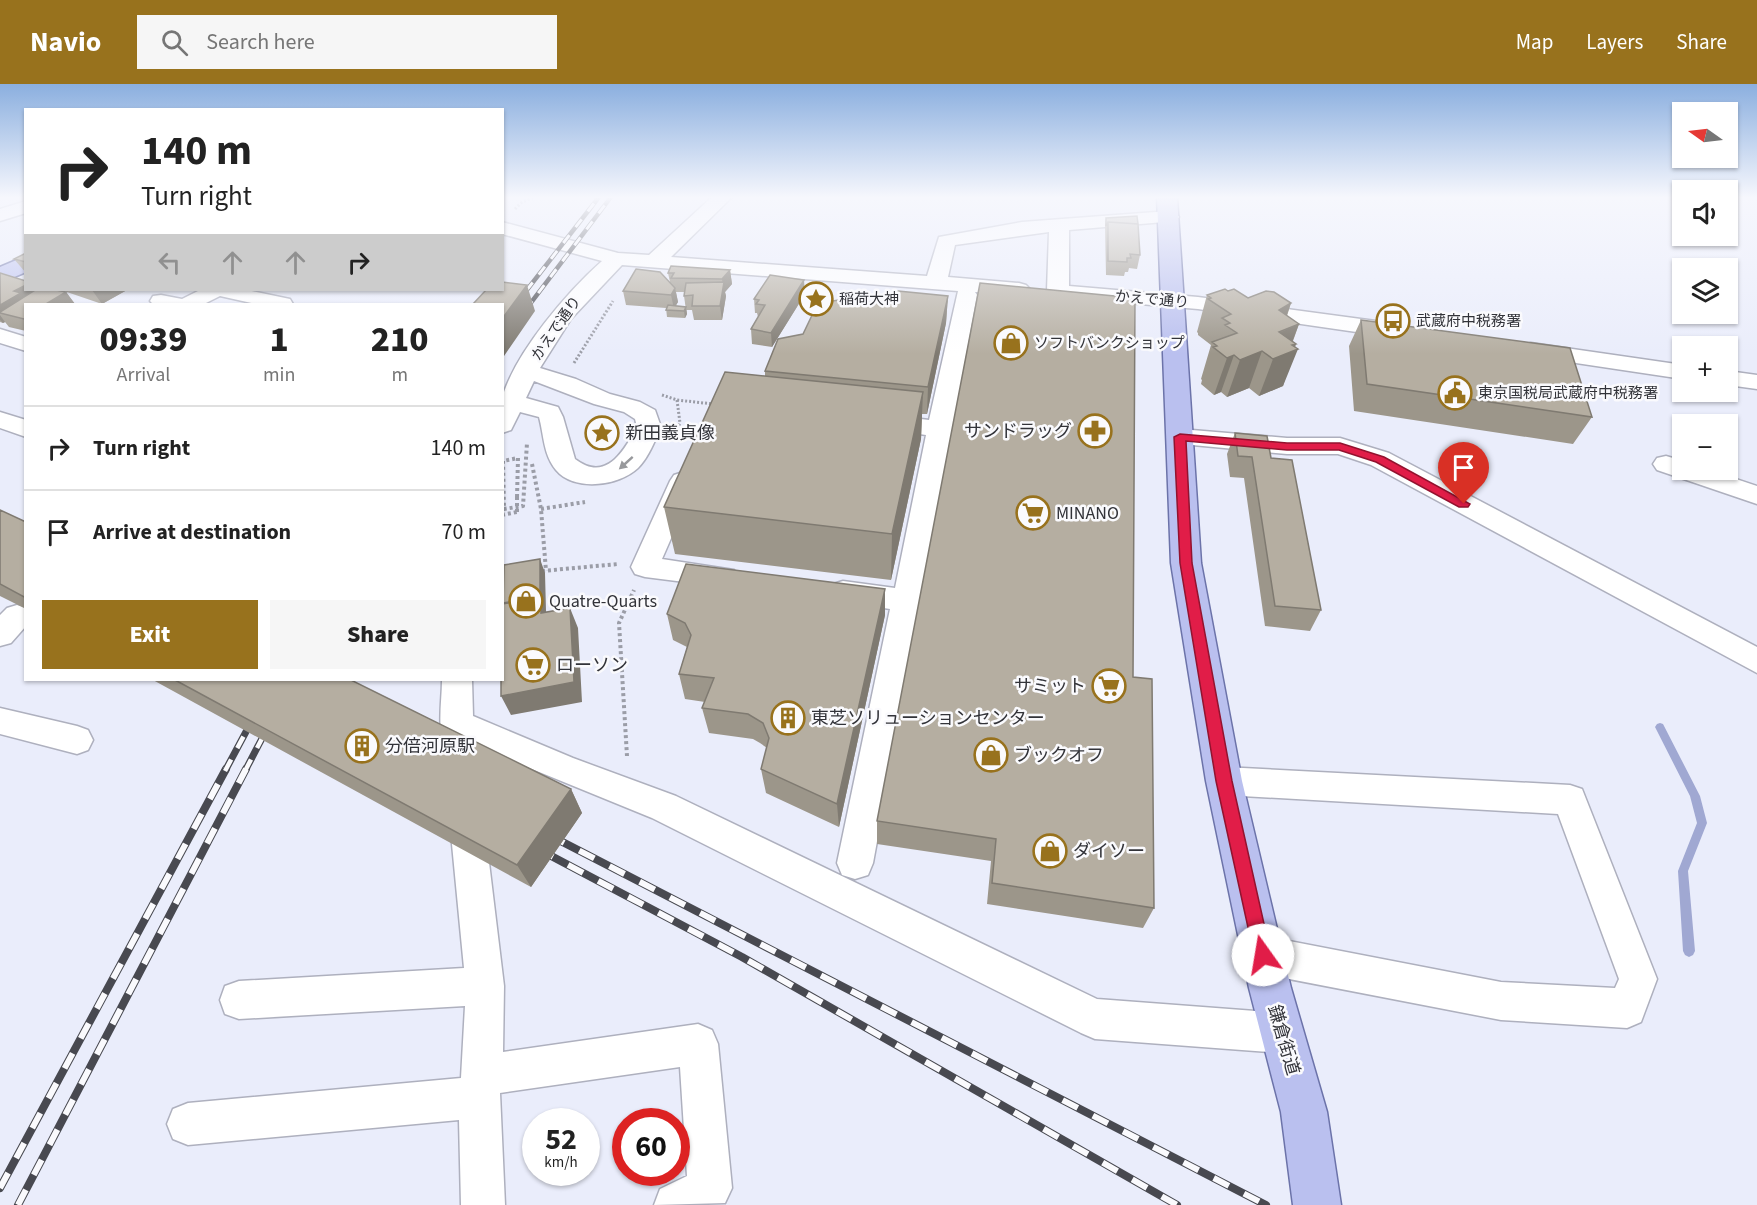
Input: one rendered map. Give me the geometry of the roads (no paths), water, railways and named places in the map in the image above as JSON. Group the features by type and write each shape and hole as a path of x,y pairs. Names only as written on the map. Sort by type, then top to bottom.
{"main road":[{"name":"鎌倉街道","path":"1171,249 1186,563 1224,781 1263,955 1304,1112 1317,1205"},
{"path":"0,276 24,263"}],"street":[{"path":"581,249 617,259"},
{"path":"653,263 668,249"},
{"path":"936,283 944,249"},
{"path":"1058,291 1059,249"},
{"name":"かえで通り","path":"511,432 512,402 540,345 591,280 617,259 1174,301 1423,335"},
{"path":"191,303 213,291"},
{"path":"225,291 278,303"},
{"path":"855,863 966,295"},
{"path":"0,336 24,343"},
{"path":"1506,347 1672,370"},
{"path":"512,402 549,412 555,424 560,456 568,467 578,474 595,476 615,472 630,462 649,427 646,415 632,407 602,399 568,384 526,371"},
{"path":"1738,379 1757,382"},
{"path":"555,424 576,406 602,399"},
{"path":"0,420 24,428"},
{"path":"858,420 941,429"},
{"path":"1180,437 1287,446 1340,446 1380,459 1757,660"},
{"path":"693,458 645,567 747,580"},
{"path":"1666,464 1757,495"},
{"path":"816,588 907,600"},
{"path":"457,681 456,723 485,986 480,1086 483,1205"},
{"path":"0,721 77,740"},
{"path":"456,723 561,768 664,807 1095,1019 1283,1033"},
{"path":"1224,781 1570,800 1638,979 1627,1008 1501,1001 1263,955"},
{"path":"239,1000 485,986"},
{"path":"188,1124 480,1086 698,1044 699,1199"}],"waterway":[{"path":"1660,727 1695,796 1702,823 1683,871 1689,951"}],"railway":[{"path":"504,319 558,249"},
{"path":"504,338 571,249"},
{"path":"225,771 255,715"},
{"path":"245,771 269,725"},
{"path":"0,1188 226,769"},
{"path":"18,1205 246,769"},
{"path":"549,835 1266,1205"},
{"path":"538,849 742,957 1177,1205"}],"place":[{"name":"稲荷大神","path":"816,299"},
{"name":"武蔵府中税務署","path":"1393,321"},
{"name":"ソフトバンクショップ","path":"1011,343"},
{"name":"東京国税局武蔵府中税務署","path":"1455,393"},
{"name":"サンドラッグ","path":"1095,431"},
{"name":"新田義貞像","path":"602,433"},
{"name":"MINANO","path":"1033,513"},
{"name":"Quatre-Quarts","path":"526,601"},
{"name":"ローソン","path":"533,665"},
{"name":"サミット","path":"1109,686"},
{"name":"東芝ソリューションセンター","path":"788,718"},
{"name":"分倍河原駅","path":"362,746"},
{"name":"ブックオフ","path":"991,755"},
{"name":"ダイソー","path":"1050,851"}]}
